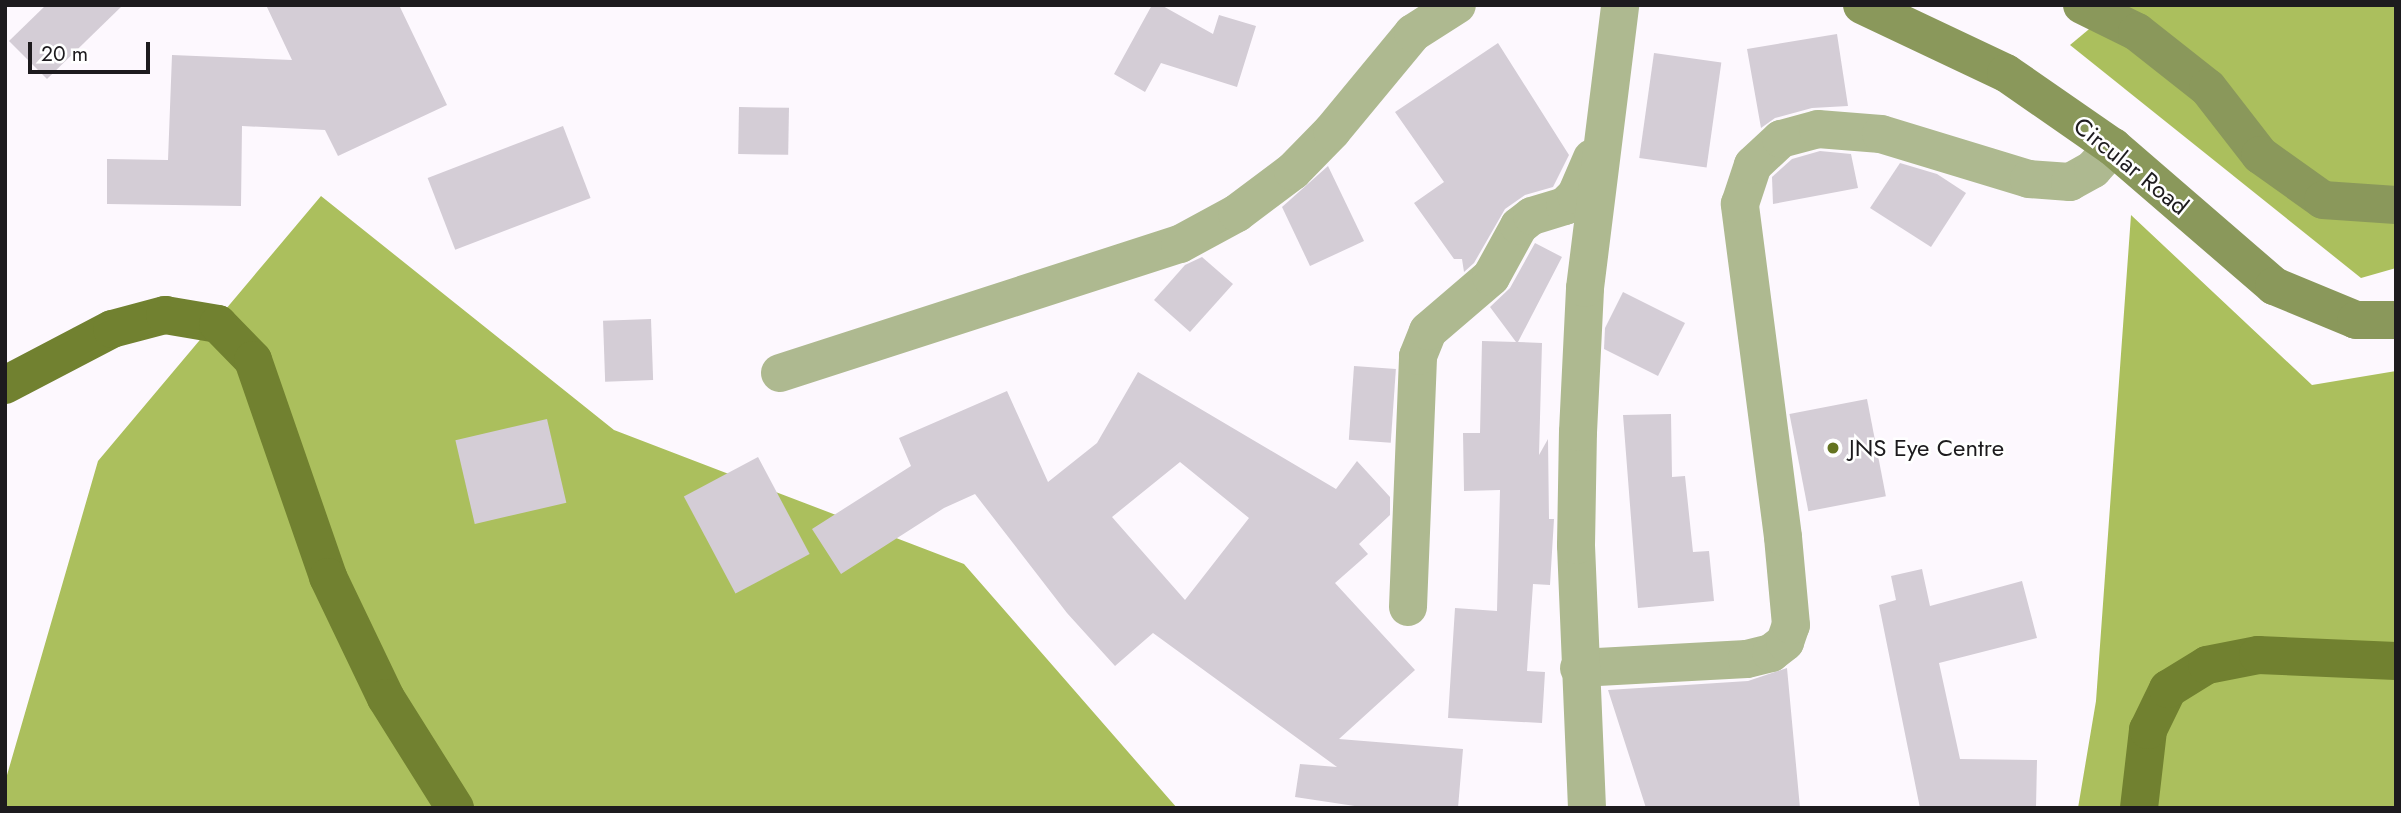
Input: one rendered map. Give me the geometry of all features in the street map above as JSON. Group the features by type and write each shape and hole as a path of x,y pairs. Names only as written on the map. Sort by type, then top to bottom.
{"main road":[{"name":"Circular Road","path":"1862,5 2006,73 2113,147 2274,286 2356,320 2396,320"},
{"path":"2082,5 2137,33 2208,88 2260,155 2323,200 2396,205"},
{"path":"5,385 112,329 165,315 218,324 253,360 328,577 386,698 455,808"},
{"path":"2139,808 2148,730 2168,689 2207,665 2258,655 2396,661"}],"street":[{"path":"780,373 1180,244 1237,212 1293,171 1332,131 1413,33 1457,5"},
{"path":"1587,808 1579,668 1577,520 1585,288 1620,5"},
{"path":"1408,607 1419,356 1428,331 1491,277 1519,226 1532,216 1564,206 1576,195 1606,120"},
{"path":"1579,668 1748,659 1771,653 1785,642 1791,625 1783,537 1740,204 1753,165 1781,139 1818,129 1881,134 2029,179 2070,182 2093,169 2113,147"}],"green space":[{"path":"2118,5 2396,5 2396,268 2361,278 2070,45"},
{"path":"321,196 614,430 964,564 1177,808 5,808 5,782 98,461"},
{"path":"2131,215 2312,385 2396,371 2396,808 2078,808 2096,701"}],"building":[{"path":"46,5 123,5 47,79 9,41"},
{"path":"266,5 399,5 447,105 338,156 325,130 242,126 241,206 107,204 107,159 168,160 172,55 292,60"},
{"path":"1152,5 1161,5 1213,34 1219,15 1256,26 1237,87 1161,63 1145,92 1114,74"},
{"path":"1837,34 1848,106 1812,108 1775,118 1761,128 1747,49"},
{"path":"1498,43 1569,155 1553,187 1525,195 1505,209 1474,263 1464,272 1462,259 1454,259 1414,203 1444,182 1395,112"},
{"path":"1654,53 1721,62 1707,167 1639,158"},
{"path":"739,107 789,108 788,155 738,154"},
{"path":"563,126 591,198 455,250 428,178"},
{"path":"1820,151 1851,154 1858,188 1773,204 1772,177 1792,159"},
{"path":"1900,163 1937,174 1966,193 1931,247 1870,208"},
{"path":"1328,166 1364,241 1310,266 1282,207"},
{"path":"1535,243 1562,257 1518,342 1542,343 1539,455 1548,439 1549,519 1554,519 1550,585 1533,584 1527,671 1545,672 1542,723 1448,718 1455,608 1497,611 1500,490 1464,491 1463,433 1480,433 1482,341 1516,342 1490,307 1510,288"},
{"path":"1202,257 1233,284 1190,332 1154,300 1185,265"},
{"path":"1623,292 1685,323 1658,376 1604,349 1605,328"},
{"path":"651,319 653,380 605,382 603,321"},
{"path":"1354,366 1396,369 1391,443 1349,440"},
{"path":"1138,372 1336,489 1357,461 1390,497 1390,515 1359,544 1368,554 1335,583 1415,670 1339,739 1463,749 1458,808 1368,808 1295,797 1300,764 1337,767 1153,633 1115,666 1067,613 975,494 944,508 841,574 812,529 911,466 899,438 1007,391 1048,482 1097,443","holes":["1180,462 1249,518 1185,600 1112,517"]},
{"path":"1867,399 1886,496 1808,511 1789,414"},
{"path":"1671,414 1672,477 1685,476 1693,552 1709,551 1714,601 1638,608 1623,415"},
{"path":"547,419 566,503 475,524 455,440"},
{"path":"758,457 810,554 735,594 684,496"},
{"path":"1922,569 1930,606 2022,581 2037,638 1939,663 1960,759 2037,760 2036,808 1920,808 1879,605 1896,600 1891,576"},
{"path":"1787,668 1800,808 1646,808 1608,690 1748,681"}],"place":[{"name":"JNS Eye Centre","path":"1833,448"}]}
